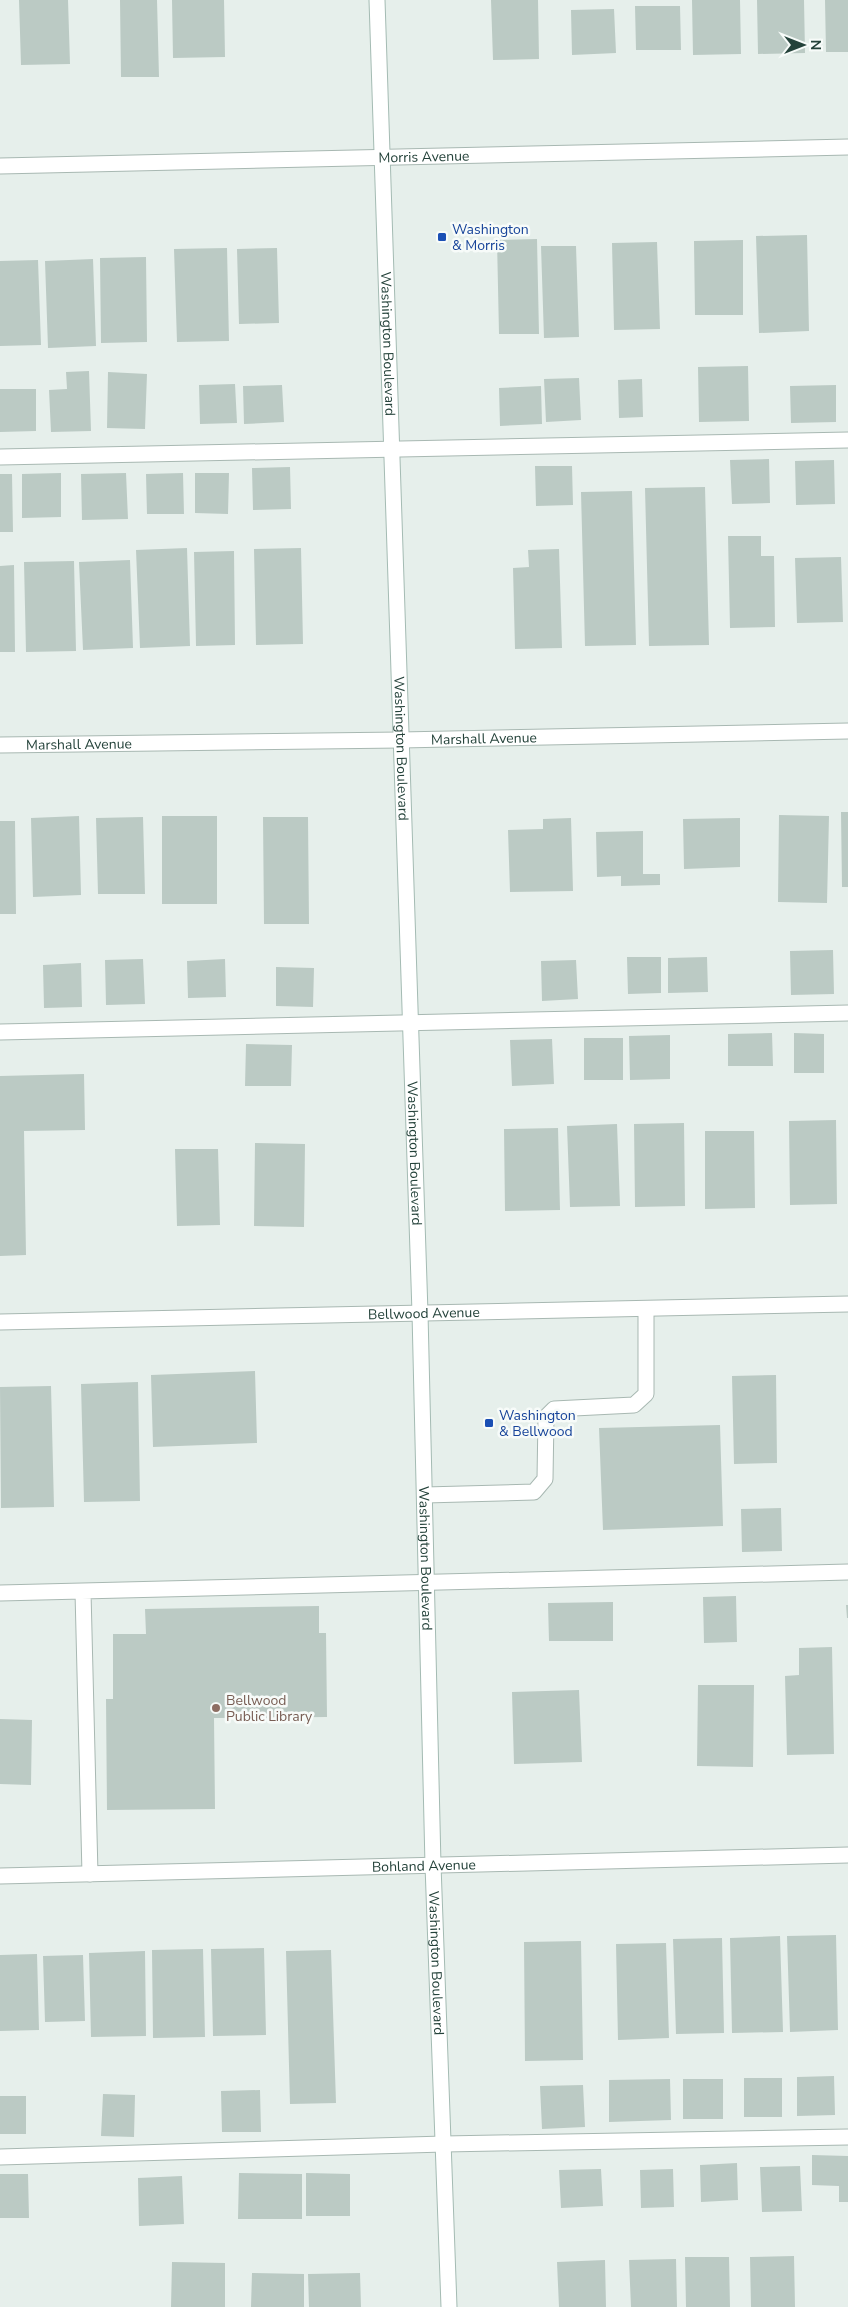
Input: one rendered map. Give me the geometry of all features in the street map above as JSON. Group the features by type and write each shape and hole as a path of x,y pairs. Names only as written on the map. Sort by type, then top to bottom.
{"street":[{"name":"Washington Boulevard","path":"377,0 420,1313 433,1865 449,2307"},
{"name":"Morris Avenue","path":"0,166 848,147"},
{"path":"0,457 848,440"},
{"name":"Marshall Avenue","path":"0,745 402,740 848,730"},
{"path":"0,1032 848,1013"},
{"name":"Bellwood Avenue","path":"0,1322 848,1304"},
{"path":"425,1495 534,1492 545,1479 546,1417 554,1409 634,1405 646,1394 646,1309"},
{"path":"0,1593 848,1572"},
{"path":"83,1592 90,1874"},
{"name":"Bohland Avenue","path":"0,1876 848,1854"},
{"path":"0,2158 444,2144 848,2137"}],"building":[{"path":"19,0 68,0 70,64 21,65"},
{"path":"120,0 157,0 159,77 121,77"},
{"path":"172,0 224,0 225,57 173,58"},
{"path":"491,0 538,0 539,59 493,60"},
{"path":"692,0 740,0 741,54 693,55"},
{"path":"757,0 804,0 805,53 758,54"},
{"path":"825,0 848,0 848,52 826,52"},
{"path":"635,6 680,6 681,50 636,50"},
{"path":"614,9 616,53 572,55 571,10"},
{"path":"807,235 809,331 759,333 756,236"},
{"path":"537,239 539,334 499,334 497,240"},
{"path":"743,240 743,315 695,315 694,241"},
{"path":"657,242 660,329 614,330 612,243"},
{"path":"541,246 576,246 579,337 544,338"},
{"path":"227,248 229,341 177,342 174,249"},
{"path":"277,248 279,323 239,324 237,249"},
{"path":"146,257 147,342 101,343 100,258"},
{"path":"93,259 96,346 48,348 45,261"},
{"path":"38,260 41,345 0,346 0,261"},
{"path":"748,366 749,421 699,422 698,367"},
{"path":"89,371 91,431 51,432 49,390 67,389 66,372"},
{"path":"108,372 147,374 145,429 107,428"},
{"path":"579,378 581,420 546,422 544,379"},
{"path":"642,379 643,417 619,418 618,380"},
{"path":"235,384 237,423 200,424 199,385"},
{"path":"282,385 284,422 244,424 243,386"},
{"path":"836,385 836,422 791,423 790,386"},
{"path":"541,386 542,424 500,426 499,388"},
{"path":"0,389 36,389 36,431 0,432"},
{"path":"769,459 770,503 732,504 730,460"},
{"path":"834,460 835,504 796,505 795,461"},
{"path":"535,466 572,466 573,505 536,506"},
{"path":"290,467 291,509 253,510 252,468"},
{"path":"61,473 61,517 22,518 22,474"},
{"path":"126,473 128,519 82,520 81,474"},
{"path":"183,473 184,514 147,514 146,474"},
{"path":"195,473 229,473 228,514 195,513"},
{"path":"0,474 12,474 13,532 0,532"},
{"path":"705,487 709,645 649,646 645,488"},
{"path":"632,491 636,645 585,646 581,492"},
{"path":"728,536 761,536 761,556 774,556 775,627 730,628"},
{"path":"187,548 190,646 140,648 136,550"},
{"path":"301,548 303,644 256,645 254,549"},
{"path":"559,549 562,648 515,649 513,568 529,567 528,550"},
{"path":"234,551 235,645 196,646 194,552"},
{"path":"841,557 843,622 797,623 795,558"},
{"path":"130,560 133,648 83,650 79,562"},
{"path":"74,561 76,651 26,652 24,562"},
{"path":"14,565 15,652 0,652 0,566"},
{"path":"841,812 848,812 848,887 842,887"},
{"path":"779,815 829,816 827,903 778,902"},
{"path":"79,816 81,895 33,897 31,818"},
{"path":"162,816 217,816 217,904 162,904"},
{"path":"143,817 145,894 98,894 96,818"},
{"path":"263,817 308,817 309,924 264,924"},
{"path":"571,818 573,891 510,892 508,830 543,829 543,819"},
{"path":"740,818 740,867 684,869 683,819"},
{"path":"0,821 15,821 16,914 0,914"},
{"path":"643,831 643,874 660,874 660,885 621,886 621,876 597,877 596,832"},
{"path":"833,950 834,994 791,995 790,951"},
{"path":"627,957 661,957 661,993 628,994"},
{"path":"707,957 708,992 668,993 668,958"},
{"path":"143,959 145,1004 106,1005 105,960"},
{"path":"225,959 226,997 188,998 187,961"},
{"path":"576,960 578,999 542,1001 541,961"},
{"path":"81,963 82,1007 44,1008 43,965"},
{"path":"276,967 314,968 313,1007 276,1006"},
{"path":"772,1033 773,1066 728,1066 728,1034"},
{"path":"794,1033 824,1034 824,1073 794,1073"},
{"path":"670,1035 670,1079 630,1080 629,1036"},
{"path":"584,1038 623,1038 623,1080 584,1080"},
{"path":"552,1039 554,1084 512,1086 510,1040"},
{"path":"246,1044 292,1045 291,1086 245,1086"},
{"path":"84,1074 85,1130 24,1131 26,1255 0,1256 0,1076"},
{"path":"836,1120 837,1204 790,1205 789,1121"},
{"path":"684,1123 685,1206 635,1207 634,1124"},
{"path":"617,1124 620,1206 570,1207 567,1126"},
{"path":"558,1128 560,1210 505,1211 504,1129"},
{"path":"705,1131 754,1131 755,1208 705,1209"},
{"path":"255,1143 305,1144 304,1227 254,1226"},
{"path":"175,1149 218,1149 220,1225 177,1226"},
{"path":"255,1371 257,1443 153,1447 151,1375"},
{"path":"776,1375 777,1463 734,1464 732,1376"},
{"path":"138,1382 140,1501 84,1502 81,1384"},
{"path":"51,1386 54,1507 1,1508 0,1387"},
{"path":"720,1425 723,1526 603,1530 599,1428"},
{"path":"781,1508 782,1551 742,1552 741,1509"},
{"path":"736,1596 737,1642 704,1643 703,1597"},
{"path":"613,1602 613,1641 549,1641 548,1603"},
{"path":"846,1605 848,1605 848,1618 847,1618"},
{"name":"Bellwood Public Library","path":"319,1606 319,1633 326,1633 327,1717 214,1718 215,1809 107,1810 106,1699 113,1699 113,1634 146,1634 145,1609"},
{"path":"832,1647 834,1754 787,1755 785,1676 799,1675 799,1648"},
{"path":"698,1685 754,1685 753,1767 697,1766"},
{"path":"579,1690 582,1762 514,1764 512,1692"},
{"path":"0,1719 32,1720 31,1785 0,1784"},
{"path":"836,1935 838,2030 790,2032 787,1936"},
{"path":"780,1936 783,2032 732,2033 730,1938"},
{"path":"722,1938 724,2033 676,2034 673,1939"},
{"path":"581,1941 583,2060 525,2061 524,1942"},
{"path":"666,1943 669,2038 618,2040 616,1944"},
{"path":"264,1948 266,2035 213,2036 211,1949"},
{"path":"203,1949 205,2037 153,2038 152,1950"},
{"path":"331,1950 336,2103 290,2104 286,1951"},
{"path":"145,1951 146,2036 91,2037 89,1953"},
{"path":"37,1954 39,2030 0,2031 0,1955"},
{"path":"83,1955 85,2021 45,2022 43,1956"},
{"path":"834,2076 835,2115 797,2116 797,2077"},
{"path":"744,2078 782,2078 782,2117 744,2117"},
{"path":"670,2079 671,2120 609,2122 609,2080"},
{"path":"683,2079 723,2079 723,2119 683,2119"},
{"path":"583,2085 585,2127 542,2129 540,2086"},
{"path":"260,2090 261,2132 222,2132 221,2091"},
{"path":"103,2094 135,2095 134,2137 101,2136"},
{"path":"0,2096 26,2096 26,2134 0,2134"},
{"path":"812,2155 848,2156 848,2202 839,2202 839,2186 812,2185"},
{"path":"737,2163 738,2200 701,2202 700,2165"},
{"path":"800,2166 802,2211 762,2212 760,2167"},
{"path":"601,2169 603,2206 561,2208 559,2170"},
{"path":"673,2169 674,2207 641,2208 640,2170"},
{"path":"239,2173 302,2174 302,2219 238,2219"},
{"path":"306,2173 350,2174 350,2216 306,2216"},
{"path":"0,2174 28,2174 29,2218 0,2218"},
{"path":"182,2176 184,2224 139,2226 138,2178"},
{"path":"794,2256 795,2307 751,2307 750,2257"},
{"path":"685,2257 729,2257 730,2307 686,2307"},
{"path":"676,2259 677,2307 631,2307 629,2260"},
{"path":"605,2260 606,2307 559,2307 557,2262"},
{"path":"172,2262 225,2263 225,2307 171,2307"},
{"path":"252,2273 304,2274 304,2307 251,2307"},
{"path":"360,2273 361,2307 309,2307 308,2274"}],"place":[{"name":"Washington & Morris","path":"442,237"},
{"name":"Washington & Bellwood","path":"489,1423"},
{"name":"Bellwood Public Library","path":"216,1708"}]}
